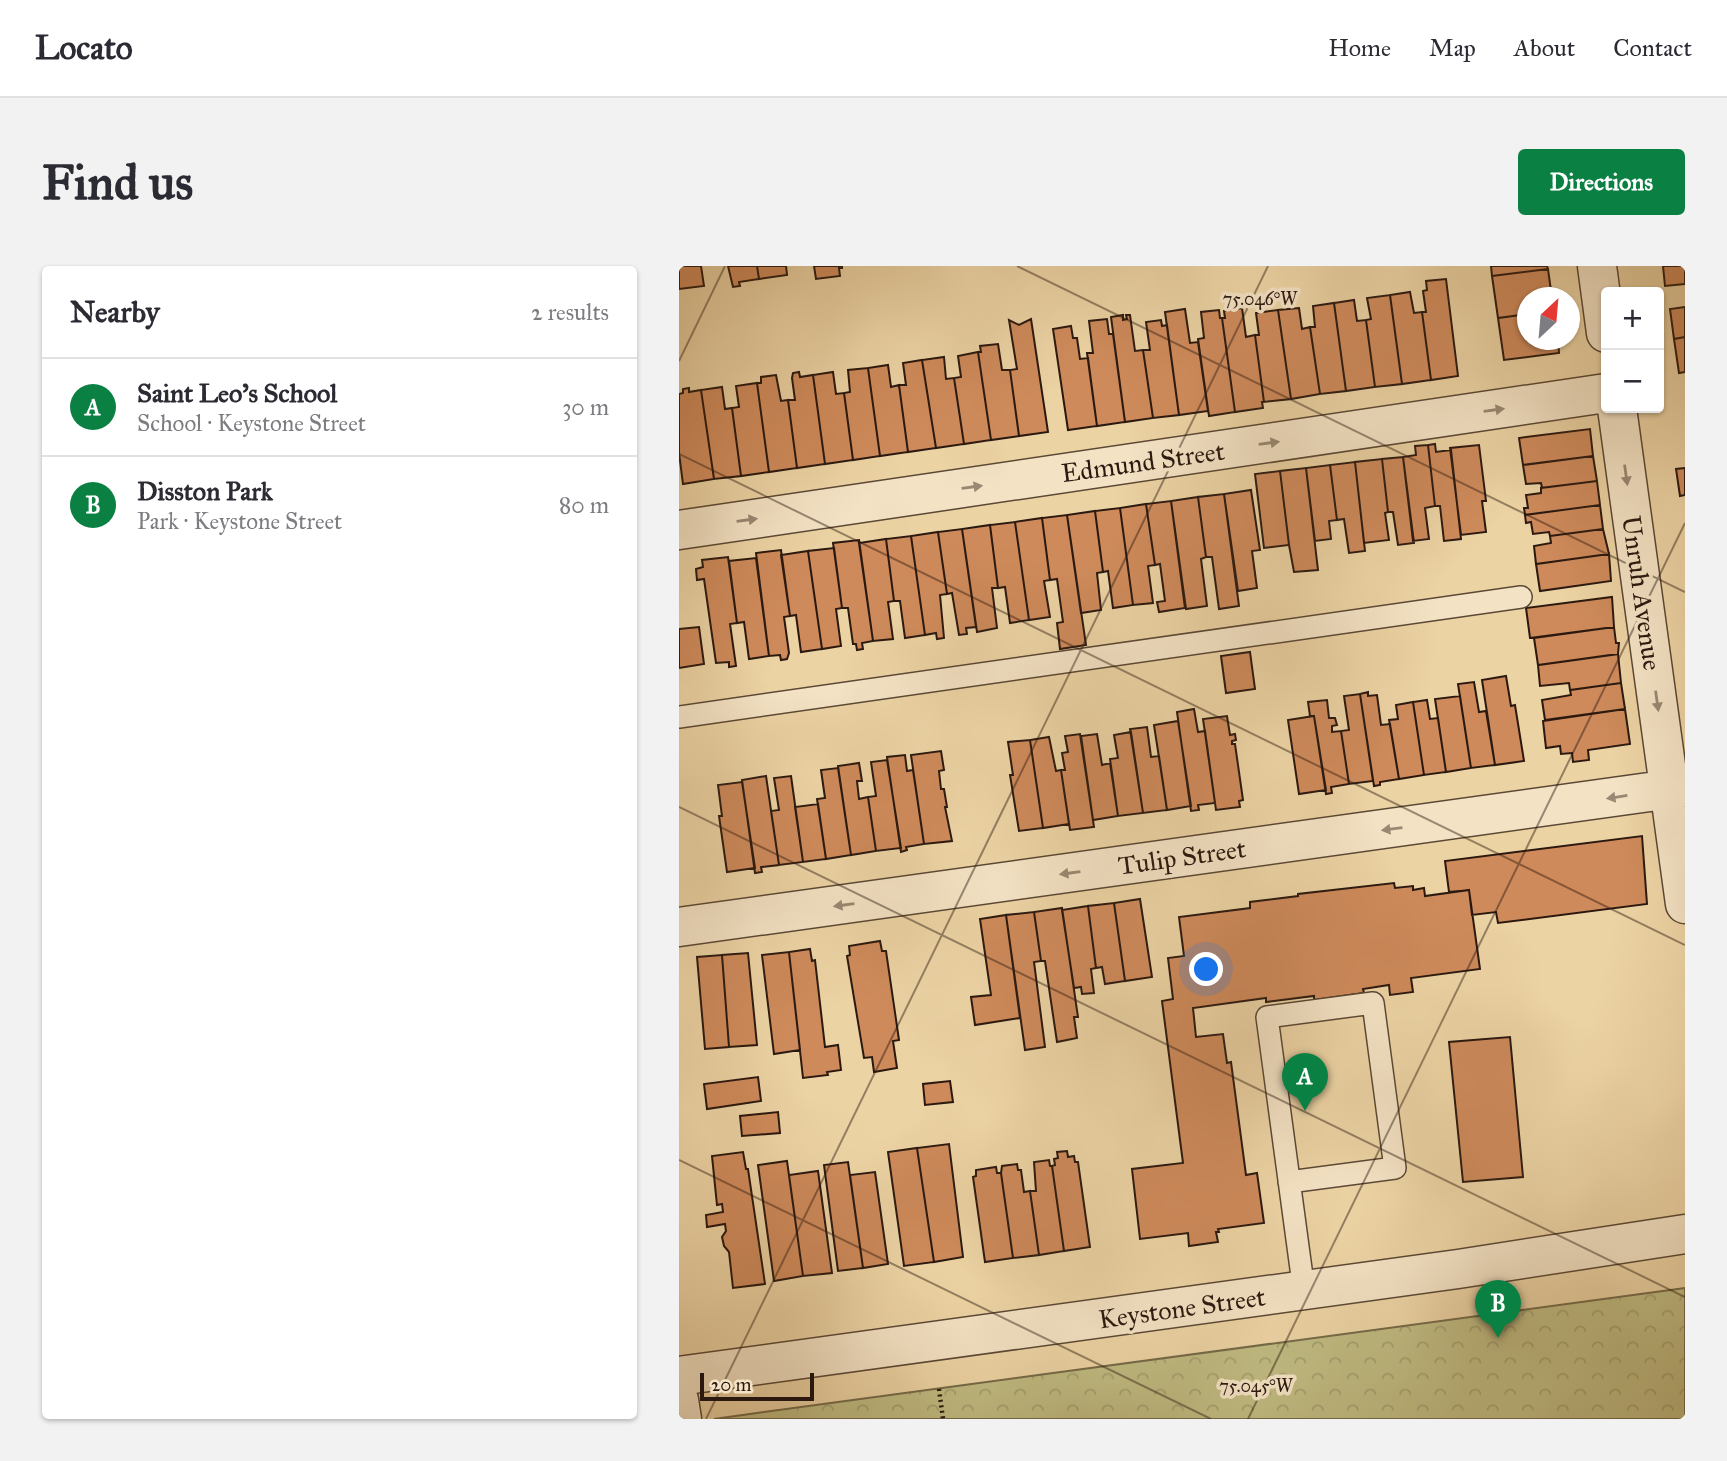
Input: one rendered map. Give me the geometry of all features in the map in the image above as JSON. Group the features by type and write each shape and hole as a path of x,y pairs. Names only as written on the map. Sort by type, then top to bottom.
{"street":[{"path":"1597,266 1601,296"},
{"name":"Edmund Street","path":"679,530 1601,394"},
{"name":"Unruh Avenue","path":"1618,413 1677,788 1685,904"},
{"name":"Tulip Street","path":"679,927 1677,788"},
{"name":"Keystone Street","path":"679,1376 1304,1291 1685,1234"},
{"path":"679,1400 682,1419"}],"lane":[{"path":"679,718 1521,597"},
{"path":"1289,1182 1395,1168 1373,1003 1267,1017 1289,1182 1304,1291"}],"path":[{"path":"939,1389 943,1419"}],"green space":[{"path":"1685,1288 1685,1419 714,1419 757,1413"}],"building":[{"path":"679,266 701,266 704,286 679,289"},
{"path":"728,266 757,266 759,279 739,282 740,286 733,287"},
{"path":"757,266 786,266 787,275 759,279"},
{"path":"814,266 842,268 839,268 840,276 816,279"},
{"path":"1491,266 1547,266 1548,269 1492,276"},
{"path":"1663,266 1685,266 1685,284 1665,286"},
{"path":"1548,269 1550,287 1517,287 1517,315 1498,318 1492,276"},
{"path":"1446,279 1458,376 1431,380 1422,312 1426,312 1423,291 1427,290 1426,281"},
{"path":"1410,292 1414,313 1422,312 1431,380 1402,384 1390,295"},
{"path":"1390,295 1402,384 1375,387 1366,320 1371,319 1367,298"},
{"path":"1354,300 1357,321 1366,320 1375,387 1346,391 1334,303"},
{"path":"1334,303 1346,391 1320,394 1310,327 1315,327 1313,306"},
{"path":"1685,307 1685,337 1674,339 1670,309"},
{"path":"1242,308 1246,337 1255,335 1264,402 1263,408 1235,412 1222,318 1225,318 1224,311"},
{"path":"1299,308 1302,329 1310,327 1320,394 1291,399 1278,310"},
{"path":"1185,309 1190,343 1198,342 1208,411 1179,415 1165,312"},
{"path":"1219,310 1235,412 1209,416 1198,339 1204,338 1201,312"},
{"path":"1278,310 1291,399 1264,402 1255,335 1259,335 1256,313"},
{"path":"1123,315 1123,320 1127,319 1126,315 1130,315 1135,351 1143,350 1153,418 1125,422 1111,317"},
{"path":"1517,315 1517,350 1559,350 1559,353 1504,360 1498,318"},
{"path":"1031,319 1048,432 1019,436 1010,370 1017,369 1009,320 1019,325"},
{"path":"1107,319 1109,334 1113,334 1125,422 1097,426 1087,353 1093,353 1089,321"},
{"path":"1161,320 1162,326 1167,325 1179,415 1153,418 1143,350 1150,350 1146,322"},
{"path":"1071,326 1073,338 1077,338 1080,359 1088,358 1097,426 1068,430 1053,329"},
{"path":"1685,337 1685,372 1679,373 1674,339"},
{"path":"998,344 1002,370 1010,370 1019,436 991,440 978,352 981,352 980,346"},
{"path":"978,352 991,440 964,444 954,378 961,377 958,356"},
{"path":"944,357 946,379 954,378 964,444 936,448 922,360"},
{"path":"922,360 936,448 908,452 899,385 906,385 903,363"},
{"path":"888,365 891,387 899,385 908,452 880,456 868,368"},
{"path":"868,368 880,456 853,460 844,393 850,392 848,370"},
{"path":"799,372 800,377 813,375 825,464 797,468 788,400 795,400 792,378 793,373"},
{"path":"833,372 836,394 844,393 853,460 825,464 813,375"},
{"path":"776,375 781,401 788,400 797,468 769,472 757,383 761,383 761,377"},
{"path":"757,383 769,472 741,476 732,408 739,407 736,386"},
{"path":"722,387 725,409 732,408 741,476 714,479 701,390"},
{"path":"689,388 689,392 701,390 714,479 683,484 679,453 679,394 683,393 683,389"},
{"path":"1590,429 1593,456 1523,465 1519,438"},
{"path":"1435,444 1436,452 1451,450 1461,539 1444,541 1440,506 1435,506 1428,445"},
{"path":"1428,445 1435,506 1425,508 1429,539 1413,541 1403,457 1416,455 1415,446"},
{"path":"1479,445 1486,501 1482,501 1486,532 1461,535 1450,448"},
{"path":"1593,456 1597,481 1542,488 1541,483 1526,484 1523,465"},
{"path":"1403,457 1414,543 1398,545 1393,512 1388,512 1382,459"},
{"path":"1382,459 1389,540 1364,543 1355,462"},
{"path":"1355,462 1365,551 1349,553 1344,519 1337,520 1330,465"},
{"path":"1330,465 1337,520 1329,521 1331,539 1315,541 1306,468"},
{"path":"1306,468 1318,570 1294,572 1280,471"},
{"path":"1685,468 1685,495 1680,496 1676,469"},
{"path":"1280,471 1289,545 1264,548 1255,474"},
{"path":"1597,481 1600,505 1525,515 1524,508 1528,508 1526,495 1541,493 1541,488"},
{"path":"1251,490 1260,550 1252,551 1257,588 1238,591 1224,494"},
{"path":"1224,494 1239,606 1219,609 1212,557 1206,557 1198,497"},
{"path":"1198,497 1206,557 1201,559 1207,606 1186,609 1171,501"},
{"path":"1171,501 1185,608 1159,612 1157,602 1165,601 1160,564 1155,565 1146,504"},
{"path":"1146,504 1155,565 1148,566 1153,603 1133,605 1120,508"},
{"path":"1600,505 1603,529 1550,536 1549,532 1533,534 1531,522 1526,523 1525,515"},
{"path":"1120,508 1133,605 1113,608 1108,571 1103,572 1095,511"},
{"path":"1095,511 1103,572 1097,573 1101,610 1081,613 1067,515"},
{"path":"1067,515 1086,645 1060,649 1057,623 1063,622 1057,579 1050,580 1042,518"},
{"path":"1042,518 1050,580 1044,581 1050,617 1029,620 1015,522"},
{"path":"1015,522 1029,620 1010,623 1005,587 998,588 990,525"},
{"path":"990,525 998,588 992,588 997,628 977,632 962,529"},
{"path":"962,529 976,627 966,628 967,634 959,635 952,593 947,594 938,532"},
{"path":"1603,529 1609,554 1536,564 1534,546 1551,543 1550,536"},
{"path":"938,532 947,594 940,595 944,638 937,639 936,633 925,635 911,536"},
{"path":"911,536 925,635 905,638 900,601 894,601 886,539"},
{"path":"886,539 894,601 888,602 893,639 873,641 859,543"},
{"path":"859,540 873,641 862,643 863,649 857,650 856,644 853,644 848,608 842,608 833,543"},
{"path":"834,548 842,608 836,609 841,646 822,649 808,551"},
{"path":"781,550 790,616 784,617 789,653 787,659 781,660 780,655 769,656 756,553"},
{"path":"808,551 822,649 801,652 796,615 790,616 781,555"},
{"path":"1609,554 1611,581 1540,591 1536,564"},
{"path":"728,557 737,623 730,624 736,666 729,667 729,662 716,663 704,579 697,580 696,569 703,567 702,560"},
{"path":"756,558 769,656 749,659 744,622 737,623 729,561"},
{"path":"1612,597 1614,627 1530,638 1526,608"},
{"path":"699,627 704,664 679,668 679,629"},
{"path":"1614,627 1616,643 1619,643 1618,654 1538,665 1534,638"},
{"path":"1250,652 1255,689 1226,693 1221,656"},
{"path":"1618,654 1621,683 1570,690 1569,683 1540,686 1538,665"},
{"path":"1506,676 1511,706 1515,705 1524,761 1495,765 1482,680"},
{"path":"1474,682 1479,712 1486,711 1495,765 1471,768 1458,684"},
{"path":"1621,683 1625,709 1545,720 1542,700 1571,695 1570,690"},
{"path":"1368,692 1368,696 1377,695 1381,725 1390,724 1399,779 1380,782 1380,785 1374,786 1360,694"},
{"path":"1360,694 1373,781 1349,784 1341,731 1349,730 1344,696"},
{"path":"1460,696 1471,768 1446,772 1435,699"},
{"path":"1327,700 1329,718 1335,718 1337,725 1332,726 1332,732 1341,731 1349,784 1331,787 1332,793 1326,794 1314,716 1310,716 1308,702"},
{"path":"1427,700 1430,719 1438,718 1446,772 1424,775 1413,702"},
{"path":"1413,702 1424,775 1399,779 1389,720 1398,719 1396,705"},
{"path":"1194,709 1198,732 1205,731 1215,803 1198,805 1199,810 1191,811 1177,712"},
{"path":"1625,709 1630,744 1588,750 1589,760 1573,762 1572,753 1561,754 1560,746 1546,748 1543,721"},
{"path":"1227,716 1230,735 1235,734 1236,740 1232,741 1232,744 1235,744 1243,800 1239,801 1240,807 1216,810 1203,719"},
{"path":"1314,716 1326,790 1299,794 1288,720"},
{"path":"1178,721 1191,806 1167,810 1154,725"},
{"path":"1147,727 1151,757 1159,756 1167,810 1143,813 1130,729"},
{"path":"1131,732 1143,813 1118,816 1110,759 1118,758 1114,735"},
{"path":"1080,734 1094,827 1070,830 1061,770 1065,770 1062,753 1068,752 1065,736"},
{"path":"1097,734 1102,765 1110,763 1118,816 1093,820 1081,736"},
{"path":"1049,737 1056,771 1061,770 1069,824 1043,828 1030,740"},
{"path":"1030,740 1043,828 1019,831 1008,742"},
{"path":"941,751 944,770 939,771 941,789 944,789 952,841 924,844 911,755"},
{"path":"905,755 907,771 913,770 924,844 906,847 907,850 901,852 887,757"},
{"path":"887,760 901,848 876,851 868,797 876,796 871,762"},
{"path":"859,763 862,781 857,781 859,799 868,797 876,851 851,855 838,766"},
{"path":"838,768 851,855 826,859 817,799 825,798 821,770"},
{"path":"766,776 779,865 761,867 762,872 755,873 742,780"},
{"path":"791,776 803,862 779,865 771,811 779,810 774,778"},
{"path":"742,782 755,868 727,872 719,816 722,816 718,785"},
{"path":"818,804 826,859 803,862 795,807"},
{"path":"1642,836 1647,904 1498,923 1496,912 1472,915 1469,890 1449,892 1445,861"},
{"path":"1394,883 1395,888 1424,888 1425,896 1469,890 1480,969 1411,978 1413,992 1390,995 1389,985 1363,989 1364,993 1314,1000 1314,996 1266,1002 1266,998 1193,1008 1196,1037 1223,1034 1227,1063 1231,1062 1246,1175 1257,1173 1264,1223 1218,1229 1218,1242 1189,1246 1188,1233 1140,1239 1132,1169 1183,1163 1162,1001 1173,999 1168,958 1184,956 1179,917 1250,908 1250,902 1298,894"},
{"path":"1140,899 1152,977 1125,981 1114,903"},
{"path":"1114,903 1125,981 1105,984 1102,967 1096,968 1088,906"},
{"path":"1088,906 1096,968 1091,969 1094,993 1082,994 1081,987 1074,988 1062,910"},
{"path":"1062,908 1078,1017 1074,1017 1077,1038 1057,1042 1045,961 1041,961 1034,912"},
{"path":"1034,912 1041,961 1034,962 1045,1047 1025,1050 1006,915"},
{"path":"1006,915 1020,1018 975,1025 971,997 991,995 980,919"},
{"path":"880,941 882,951 886,951 899,1040 893,1041 897,1068 874,1072 872,1057 864,1058 847,956 850,955 849,946"},
{"path":"810,949 812,961 815,960 825,1047 838,1045 841,1070 827,1072 828,1075 803,1078 789,952"},
{"path":"789,952 800,1050 774,1054 762,955"},
{"path":"748,953 757,1045 729,1047 722,955"},
{"path":"722,955 729,1047 705,1049 697,957"},
{"path":"1510,1037 1523,1177 1463,1182 1449,1042"},
{"path":"758,1077 761,1101 707,1109 704,1084"},
{"path":"950,1081 953,1102 925,1105 923,1084"},
{"path":"778,1112 780,1133 742,1136 740,1116"},
{"path":"949,1144 963,1257 934,1262 917,1148"},
{"path":"917,1148 934,1262 904,1266 888,1152"},
{"path":"1067,1151 1068,1157 1074,1156 1075,1162 1078,1162 1090,1247 1064,1251 1052,1166 1055,1165 1054,1159 1058,1158 1057,1152"},
{"path":"743,1152 748,1169 765,1284 733,1288 729,1252 722,1237 726,1231 725,1224 707,1227 706,1215 723,1212 722,1204 717,1205 712,1156"},
{"path":"1049,1160 1064,1251 1039,1255 1030,1191 1036,1191 1034,1162"},
{"path":"787,1161 803,1276 774,1281 758,1165"},
{"path":"848,1162 863,1268 838,1271 824,1165"},
{"path":"1017,1164 1018,1170 1021,1170 1024,1192 1030,1191 1039,1255 1013,1258 1001,1173 1002,1166"},
{"path":"996,1167 997,1173 1001,1173 1013,1258 985,1262 973,1177 976,1176 976,1170"},
{"path":"818,1171 832,1273 803,1276 789,1175"},
{"path":"875,1172 888,1264 863,1268 850,1175"}],"place":[{"name":"Saint Leo's School","path":"1305,1111"},
{"name":"Disston Park","path":"1498,1338"}]}
